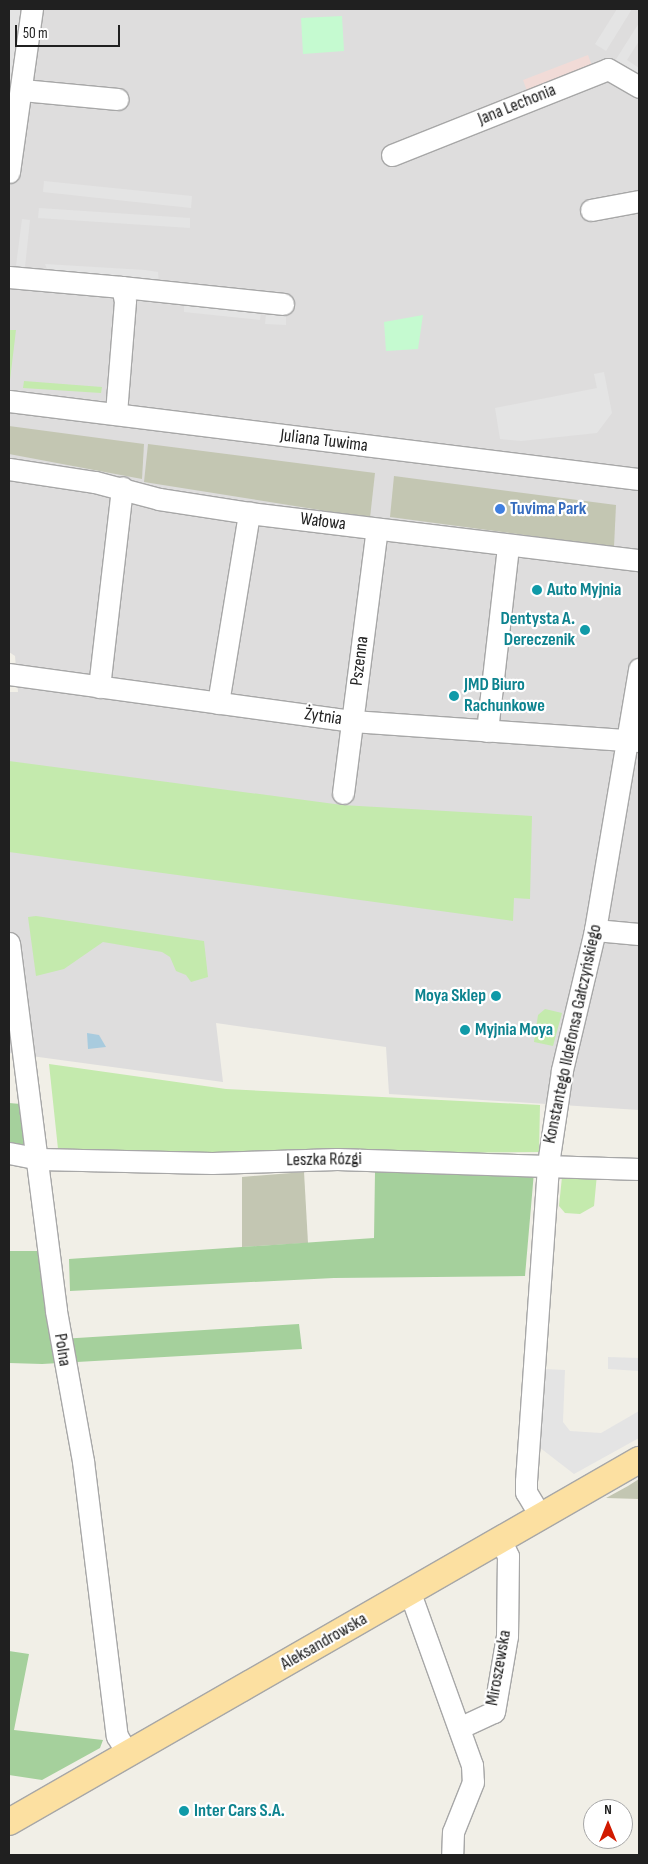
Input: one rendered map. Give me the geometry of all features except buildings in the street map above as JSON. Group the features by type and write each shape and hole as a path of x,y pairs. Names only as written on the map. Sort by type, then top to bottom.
{"main road":[{"name":"Aleksandrowska","path":"9,1822 639,1460"}],"street":[{"path":"9,172 32,9"},
{"name":"Jana Lechonia","path":"392,155 608,69 639,87"},
{"path":"22,90 118,99"},
{"path":"591,210 639,200"},
{"path":"9,277 283,304"},
{"path":"116,414 125,301 122,287"},
{"name":"Juliana Tuwima","path":"9,401 639,478"},
{"name":"Wałowa","path":"9,469 122,487 159,499 250,513 508,546 639,560"},
{"path":"99,687 122,487"},
{"path":"218,703 250,513"},
{"name":"Pszenna","path":"343,793 377,529"},
{"path":"488,731 508,546"},
{"name":"Konstantego Ildefonsa Gałczyńskiego","path":"541,1517 526,1492 526,1481 532,1365 548,1164 559,1085 595,930 633,741 639,669"},
{"name":"Żytnia","path":"9,674 352,721 633,741"},
{"path":"595,930 639,934"},
{"name":"Polna","path":"9,943 39,1159 56,1312 83,1461 117,1736 128,1754"},
{"name":"Leszka Rózgi","path":"9,1153 39,1159 212,1162 337,1159 548,1164 639,1169"},
{"name":"Miroszewska","path":"459,1728 494,1712 507,1636 506,1588 508,1556 500,1540"},
{"path":"410,1593 472,1765 474,1782 453,1832 452,1855"}],"shaded area":[{"path":"9,9 639,9 639,1110 389,1094 386,1047 216,1023 223,1082 9,1053 9,692 18,692 15,656 9,652"},
{"path":"10,9 22,9 9,113 9,23"},
{"path":"617,9 632,9 606,51 595,44"},
{"path":"639,23 639,41 627,60 639,68 639,81 613,64"},
{"path":"588,55 592,66 527,91 523,80"},
{"path":"44,181 192,196 191,208 43,192"},
{"path":"39,208 190,218 190,228 38,218"},
{"path":"22,219 30,220 25,267 16,266"},
{"path":"45,264 158,272 159,284 49,274"},
{"path":"184,303 261,312 260,320 184,312"},
{"path":"266,314 286,315 286,325 265,324"},
{"path":"604,372 612,413 597,433 521,441 500,439 495,408 597,388 594,374"},
{"path":"9,426 144,444 142,479 9,454"},
{"path":"148,444 375,473 370,518 144,482"},
{"name":"Tuvima Park","path":"394,476 616,505 614,547 390,517"},
{"path":"304,1172 308,1243 242,1247 242,1177"},
{"path":"608,1357 639,1358 639,1371 608,1369"},
{"path":"544,1369 565,1370 563,1422 570,1431 601,1433 639,1411 639,1438 574,1474 539,1447"},
{"path":"639,1479 639,1499 606,1498 628,1486"}],"green space":[{"path":"342,16 344,51 303,54 301,18"},
{"path":"423,315 418,349 386,351 384,322"},
{"path":"9,330 16,330 10,380 9,379"},
{"path":"24,381 102,387 101,393 23,388"},
{"path":"9,761 342,805 532,816 530,899 514,898 513,921 9,852"},
{"path":"36,916 204,941 208,977 191,982 186,975 176,971 170,957 162,952 103,942 64,969 36,976 28,917"},
{"path":"545,1009 562,1013 553,1046 534,1042 538,1015"},
{"path":"49,1064 226,1089 540,1105 539,1152 216,1155 58,1149"},
{"path":"9,1103 32,1105 39,1159 9,1153"},
{"path":"375,1172 534,1172 525,1276 334,1278 70,1291 69,1259 374,1238"},
{"path":"597,1174 594,1206 580,1214 565,1213 559,1206 562,1177"},
{"path":"9,1251 49,1251 61,1339 299,1324 302,1349 42,1364 9,1363"},
{"path":"9,1651 29,1654 14,1730 103,1740 100,1748 42,1780 9,1775"}],"water":[{"path":"87,1033 99,1035 106,1047 88,1049"}],"place":[{"name":"Tuvima Park","path":"500,509"},
{"name":"Auto Myjnia","path":"537,590"},
{"name":"Dentysta A. Dereczenik","path":"585,630"},
{"name":"JMD Biuro Rachunkowe","path":"454,696"},
{"name":"Moya Sklep","path":"496,996"},
{"name":"Myjnia Moya","path":"465,1030"},
{"name":"Inter Cars S.A.","path":"184,1811"}]}
